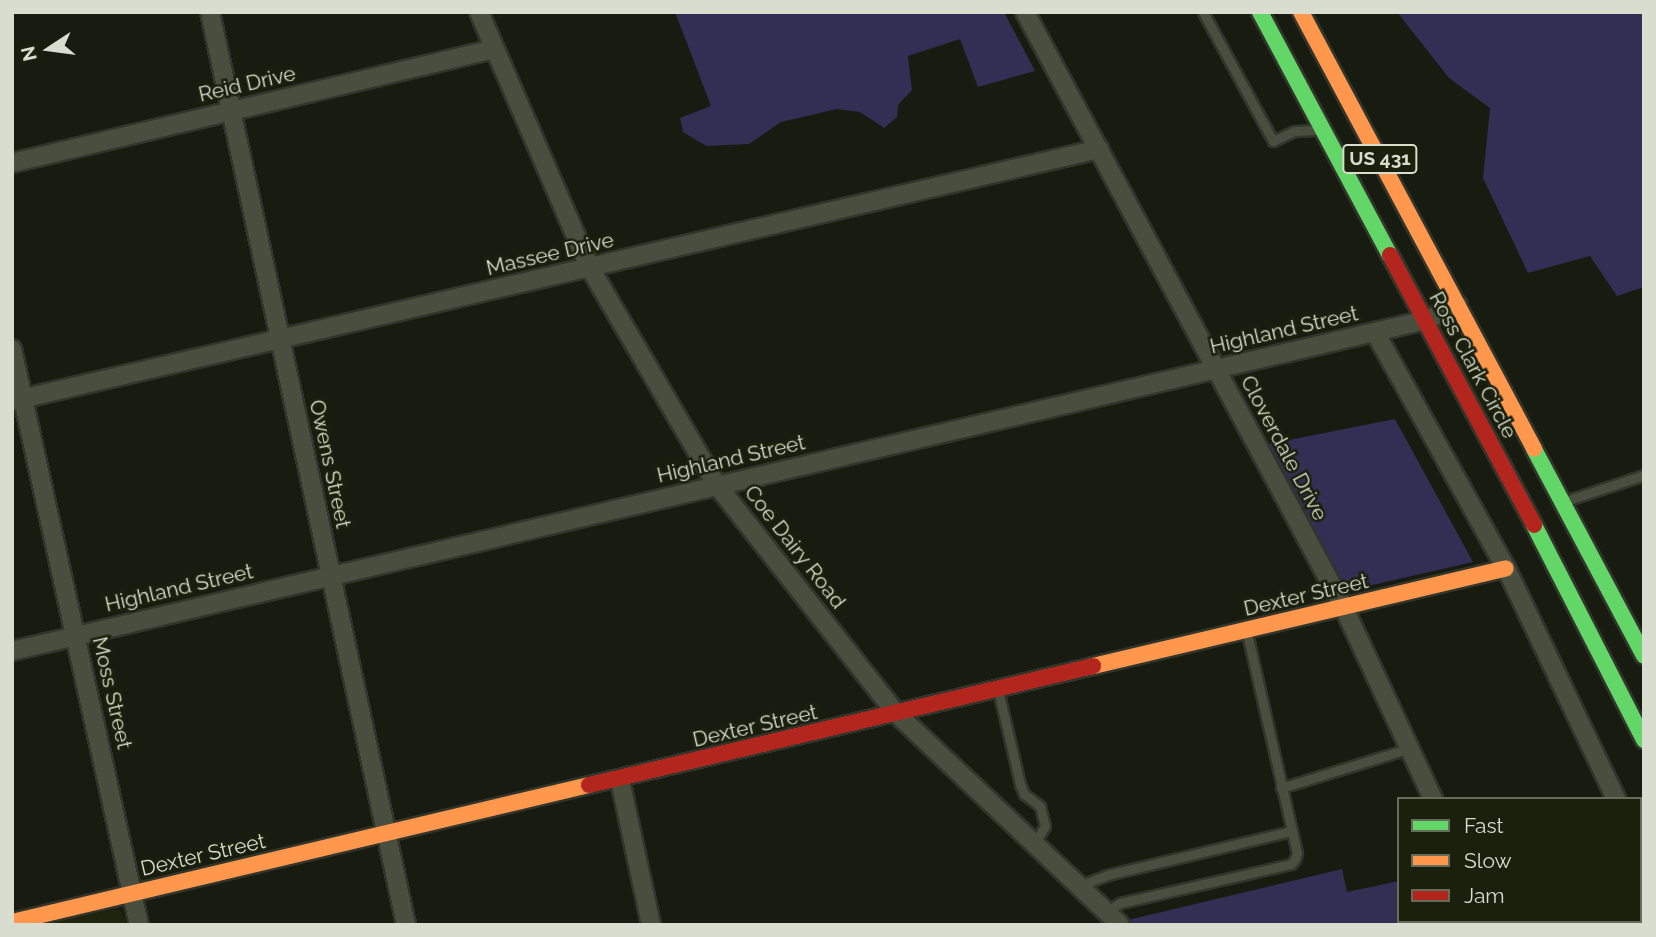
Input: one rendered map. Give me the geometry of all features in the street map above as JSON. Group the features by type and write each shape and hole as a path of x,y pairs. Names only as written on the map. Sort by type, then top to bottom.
{"main road":[{"name":"Ross Clark Circle","path":"1260,12 1329,127 1426,320 1547,509 1638,629 1644,656"},
{"name":"Ross Clark Circle","path":"1301,12 1350,116 1458,305 1644,740"},
{"name":"Dexter Street","path":"12,922 1506,568"}],"street":[{"name":"Owens Street","path":"210,12 406,925"},
{"name":"Coe Dairy Road","path":"479,12 590,268 717,485 896,713 1082,890 1107,921"},
{"name":"Cloverdale Drive","path":"1025,12 1344,608 1432,797"},
{"name":"Reid Drive","path":"12,163 493,49"},
{"name":"Massee Drive","path":"18,400 1099,149"},
{"name":"Highland Street","path":"12,650 1426,320 1458,305"},
{"path":"1375,332 1506,568 1615,797"},
{"name":"Moss Street","path":"12,349 18,400 75,635 139,925"},
{"path":"620,780 651,925"}],"lane":[{"path":"1203,12 1273,141 1294,131 1329,127"},
{"path":"1547,509 1644,475"},
{"path":"1107,921 1119,903 1291,864 1295,859 1297,853 1246,631"},
{"path":"998,690 1020,784 1024,794 1040,806 1045,826 1034,845"},
{"path":"1281,788 1410,748"},
{"path":"1082,890 1089,883 1107,875 1292,831"}],"shaded area":[{"path":"675,12 1004,12 1035,71 978,87 960,39 908,56 912,90 898,105 897,117 884,128 860,112 837,109 781,122 749,144 706,146 683,132 680,118 711,106"},
{"path":"1397,12 1644,12 1644,287 1617,296 1590,256 1528,273 1483,178 1490,108 1449,78"},
{"path":"1395,419 1473,562 1346,591 1269,444"},
{"path":"1342,869 1347,892 1397,881 1397,923 1480,925 1134,925 1128,920"},
{"path":"116,909 122,912 127,925 42,925"},
{"path":"1642,918 1644,925 1500,923 1642,923"}],"traffic: fast":[{"path":"1260,12 1390,255"},
{"path":"1534,449 1644,656"},
{"path":"1534,525 1644,740"}],"traffic: slow":[{"path":"1301,12 1534,449"},
{"path":"1093,666 1506,568"},
{"path":"12,922 589,785"}],"traffic: jam":[{"path":"1390,255 1534,525"},
{"path":"589,785 1093,666"}]}
